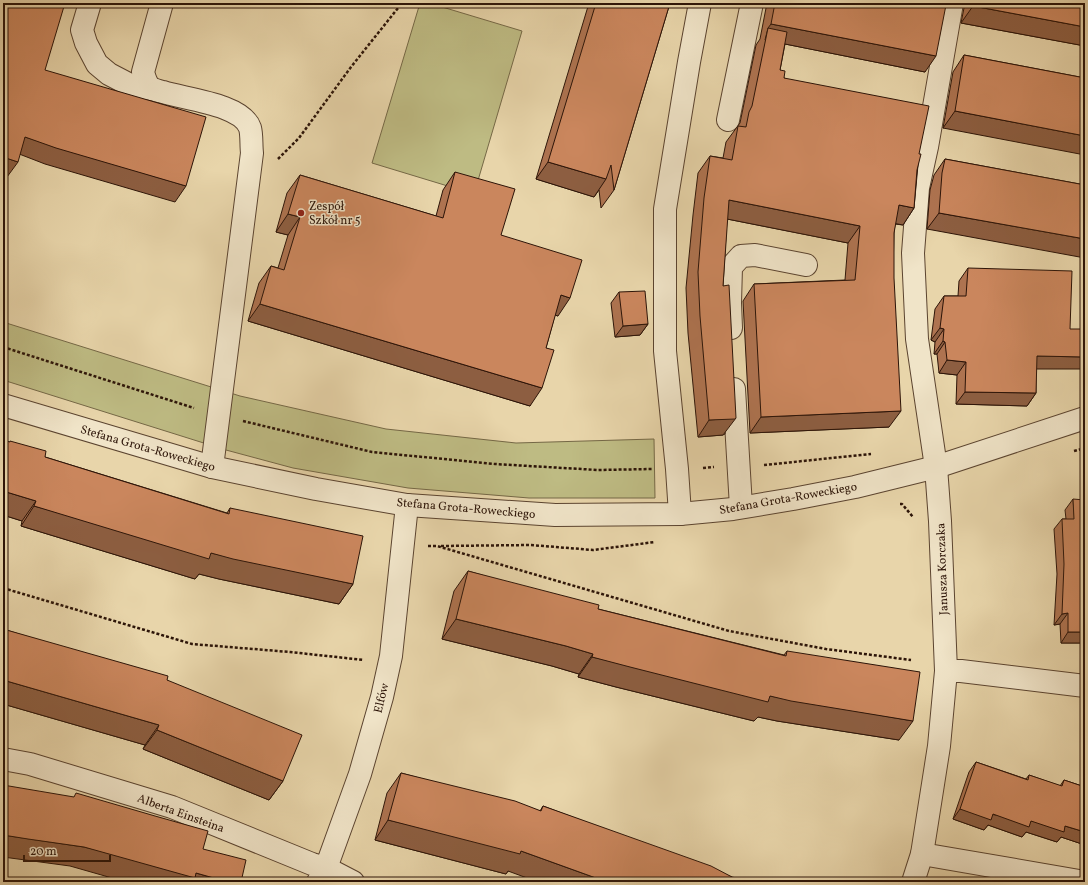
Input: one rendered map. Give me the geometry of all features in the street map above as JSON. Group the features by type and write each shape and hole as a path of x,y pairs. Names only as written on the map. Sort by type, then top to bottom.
{"street":[{"path":"90,3 82,30 86,44 97,64 109,74 132,86 152,89 206,102 236,113 245,120 250,128 252,153 212,467"},
{"path":"152,89 145,82 143,72 162,3"},
{"path":"680,514 665,351 665,209 700,3"},
{"path":"728,120 752,3"},
{"path":"936,467 917,339 913,254 918,188 927,147 952,3"},
{"path":"732,350 730,303 731,267 741,256 755,255 806,265"},
{"path":"733,373 741,507"},
{"name":"Stefana Grota-Roweckiego","path":"3,404 212,467 316,489 407,505 555,515 680,514 793,499 856,487 936,467 1085,418"},
{"name":"Janusza Korczaka","path":"913,882 922,854 939,746 946,671 940,521 936,467"},
{"name":"Elfów","path":"322,875 360,774 382,698 391,656 407,505"},
{"path":"946,671 961,671 1085,686"},
{"name":"Alberta Einsteina","path":"3,759 30,764 172,807 312,864 322,875 353,882"},
{"path":"922,854 1085,882"}],"path":[{"path":"278,160 299,138 402,3"},
{"path":"3,347 219,416 372,452 511,465 598,470 738,467 850,457"},
{"path":"1070,452 1085,448"},
{"path":"403,544 437,546 729,631 826,649 911,660"},
{"path":"3,588 192,644 290,652 370,661"}],"shaded area":[{"path":"420,3 429,3 522,31 474,194 372,163"},
{"path":"3,322 240,396 386,429 516,443 654,439 655,498 529,498 408,488 293,468 226,450 3,380"}],"building":[{"path":"3,3 65,3 45,70 206,117 186,186 56,148 25,137 18,162 3,157"},
{"path":"596,3 670,3 614,190 611,165 606,179 548,162"},
{"path":"775,3 936,3 946,5 936,56 771,24"},
{"path":"974,3 1085,3 1085,27 973,6"},
{"path":"768,28 787,32 780,70 785,71 784,78 929,106 919,154 921,154 917,170 914,208 899,205 894,233 894,278 901,411 761,417 754,284 855,280 860,226 729,200 723,286 729,285 736,418 709,420 700,316 698,272 704,198 710,156 732,160 738,126 746,127 749,112 752,106"},
{"path":"964,55 1085,78 1085,136 955,111"},
{"path":"945,159 1085,185 1085,239 939,213 942,173"},
{"path":"455,172 515,189 501,235 582,260 570,298 561,295 546,348 554,350 542,388 260,304 271,266 284,270 300,217 288,214 300,175 443,218"},
{"path":"968,268 1072,271 1070,329 1085,329 1085,357 1037,356 1036,393 965,392 966,362 947,360 945,342 943,341 944,329 940,328 944,296 966,296"},
{"path":"645,291 648,324 623,326 619,292"},
{"path":"3,440 46,451 45,457 229,514 230,508 363,536 353,584 211,553 209,559 34,506 36,501 3,491"},
{"path":"1073,499 1085,500 1085,632 1068,632 1068,613 1062,614 1064,564 1062,519 1074,519"},
{"path":"468,571 599,605 598,609 786,656 787,651 920,672 913,721 791,701 770,696 768,702 592,657 593,654 566,646 456,619"},
{"path":"3,629 168,676 167,680 302,735 283,781 157,730 159,725 3,680"},
{"path":"976,762 1028,780 1029,775 1062,786 1064,780 1085,787 1085,832 1065,826 1064,832 1031,821 1029,827 993,814 991,820 960,809"},
{"path":"401,773 515,801 541,811 543,806 711,866 732,877 753,882 607,882 521,851 520,854 388,820"},
{"path":"3,785 74,797 76,793 208,831 203,849 246,860 241,882 228,882 196,873 195,878 84,847 3,835"}],"place":[{"name":"Zespół Szkół nr 5","path":"301,213"}]}
